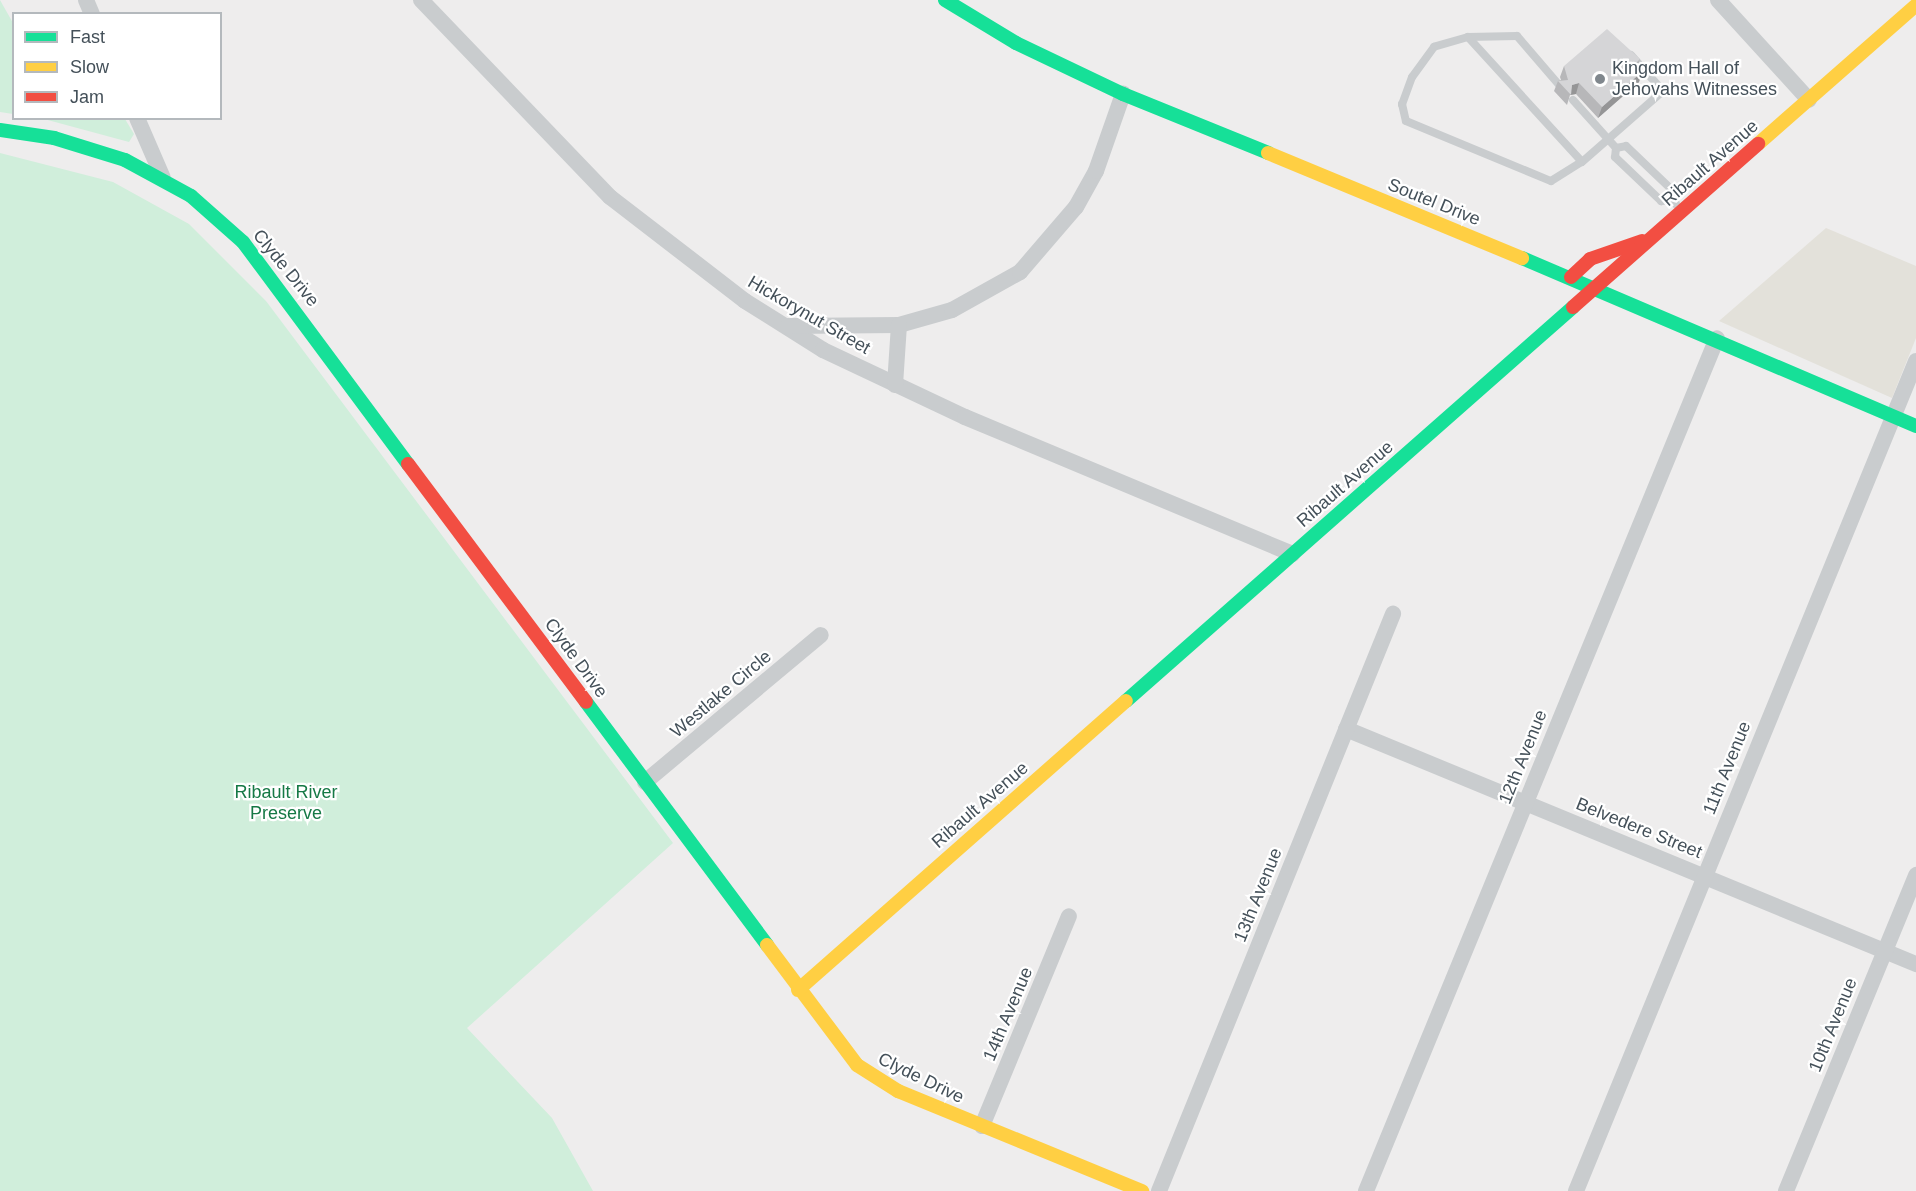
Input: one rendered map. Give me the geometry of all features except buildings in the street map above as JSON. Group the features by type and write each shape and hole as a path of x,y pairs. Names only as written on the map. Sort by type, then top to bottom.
{"street":[{"name":"Hickorynut Street","path":"421,0 610,197 703,273 788,326 896,385 1293,554"},
{"name":"Soutel Drive","path":"945,0 1016,43 1123,94 1717,338 1916,426"},
{"path":"1718,0 1809,100"},
{"name":"Ribault Avenue","path":"798,990 1293,554 1599,289 1683,211 1916,5"},
{"path":"788,326 899,325 988,293 1020,272 1052,239 1096,171 1123,94"},
{"path":"138,120 163,178"},
{"name":"Clyde Drive","path":"0,130 94,148 163,178 219,219 278,283 839,1047 875,1078 982,1126 1142,1191"},
{"path":"1571,277 1590,259 1653,238"},
{"path":"896,385 899,325"},
{"name":"12th Avenue","path":"1366,1191 1717,338"},
{"name":"11th Avenue","path":"1576,1191 1916,361"},
{"name":"13th Avenue","path":"1159,1191 1393,614"},
{"name":"Westlake Circle","path":"645,782 822,635"},
{"name":"Belvedere Street","path":"1347,729 1916,964"},
{"name":"10th Avenue","path":"1786,1191 1916,875"},
{"name":"14th Avenue","path":"982,1126 1069,916"}],"lane":[{"path":"1560,86 1517,36 1468,37 1434,47 1423,62 1402,104 1406,121 1551,181 1582,162 1663,91 1624,47"},
{"path":"1468,37 1582,162"},
{"path":"1573,100 1616,148"},
{"path":"1616,148 1626,146 1672,190 1672,201"},
{"path":"1616,148 1615,157 1661,201 1672,201 1683,211"}],"shaded area":[{"path":"1826,228 1916,266 1916,338 1892,398 1719,321"}],"green space":[{"path":"0,0 12,21 12,114 0,112"},
{"path":"48,120 126,120 134,134 129,142"},
{"name":"Ribault River Preserve","path":"0,153 113,182 189,224 266,301 673,843 467,1028 552,1118 593,1191 0,1191"}],"traffic: fast":[{"path":"945,0 1016,43 1123,94 1268,153"},
{"path":"0,130 54,138 125,160 191,196 243,242 408,464"},
{"path":"1522,258 1916,426"},
{"path":"1126,701 1573,307"},
{"path":"586,702 767,945"}],"traffic: slow":[{"path":"1758,144 1916,5"},
{"path":"1268,153 1522,258"},
{"path":"798,990 1126,701"},
{"path":"767,945 857,1065 898,1091 1142,1191"}],"traffic: jam":[{"path":"1573,307 1758,144"},
{"path":"1571,277 1590,259 1642,241"},
{"path":"408,464 586,702"}],"place":[{"name":"Kingdom Hall of Jehovahs Witnesses","path":"1600,79"}]}
